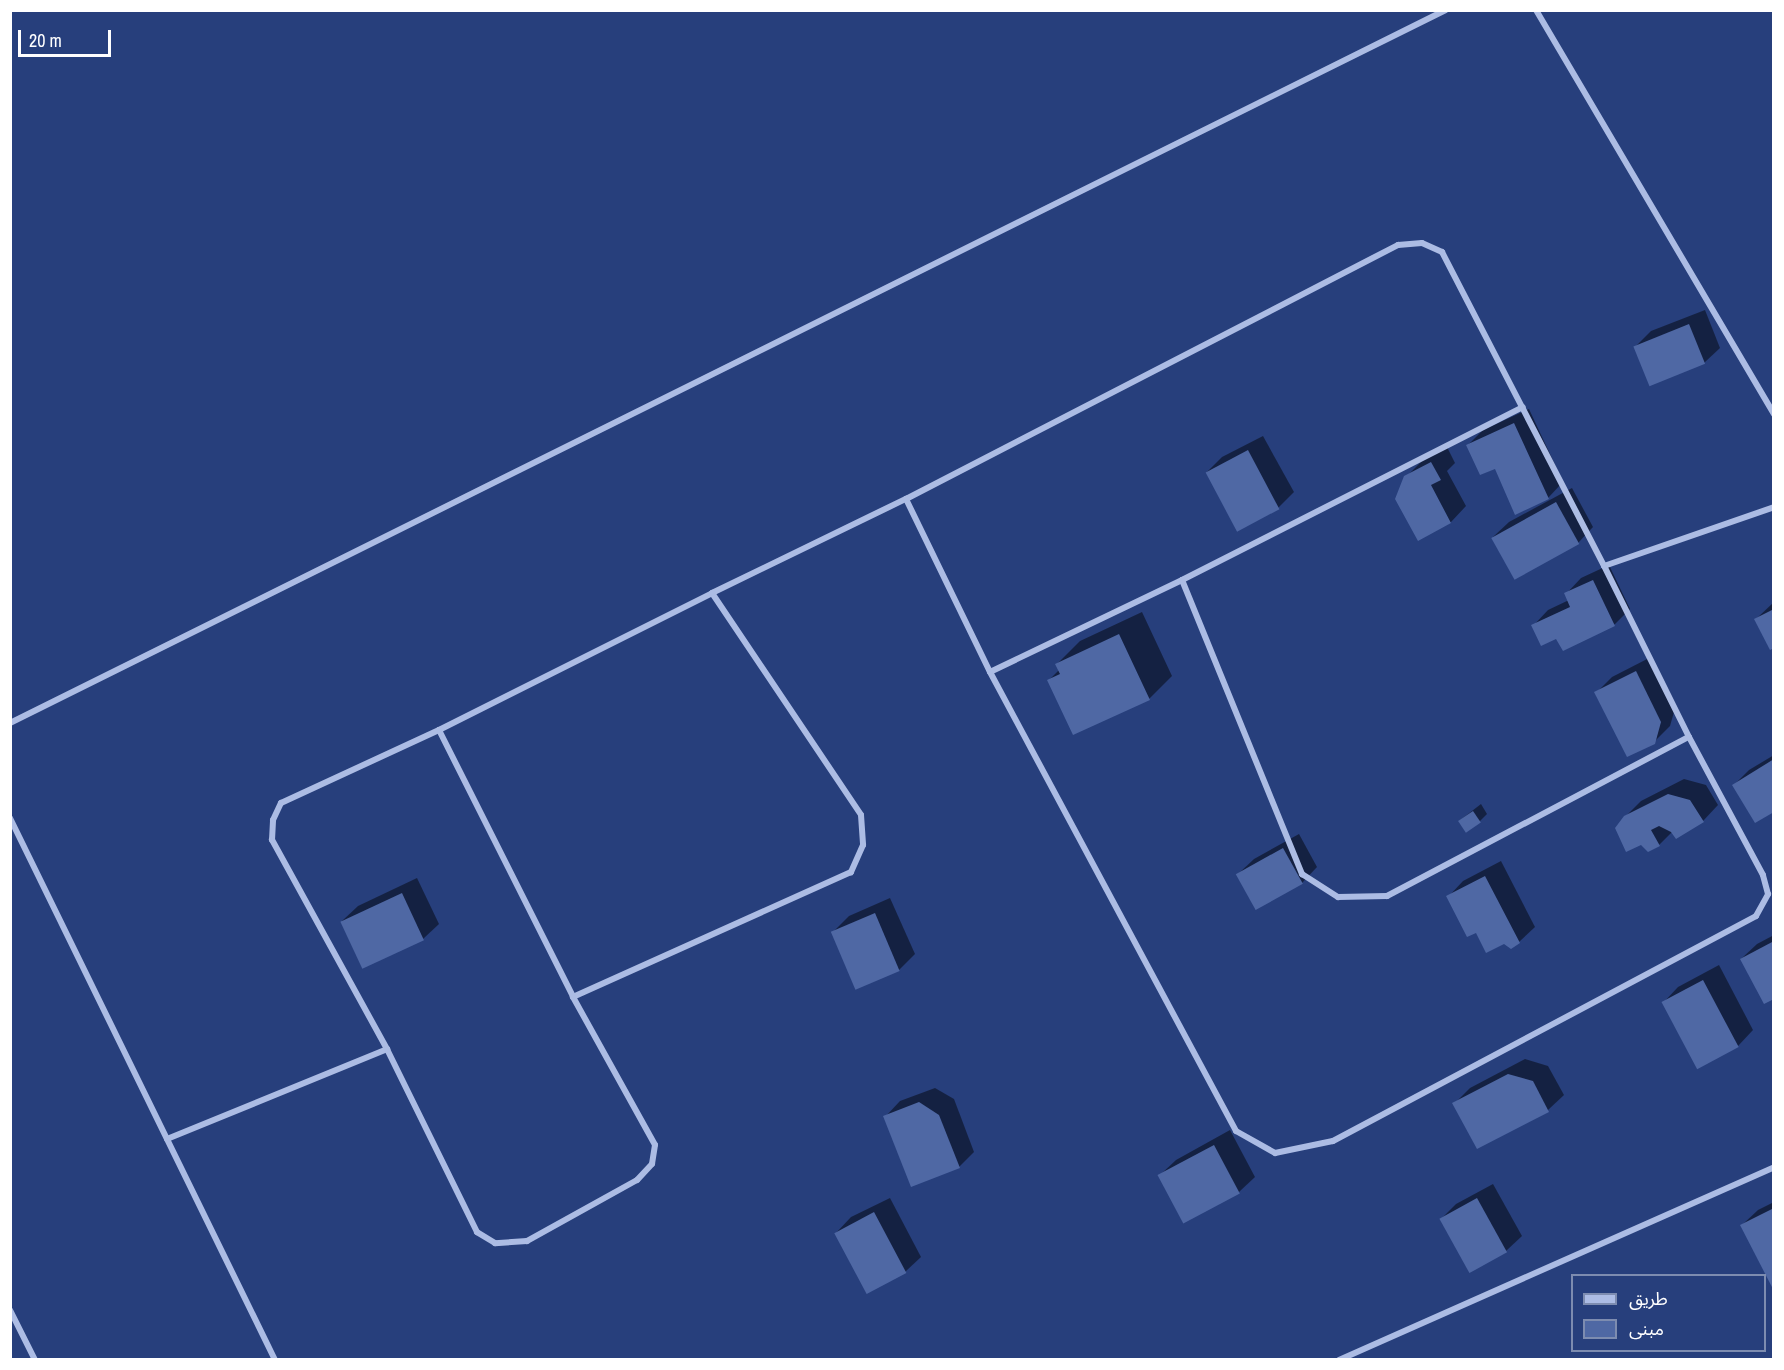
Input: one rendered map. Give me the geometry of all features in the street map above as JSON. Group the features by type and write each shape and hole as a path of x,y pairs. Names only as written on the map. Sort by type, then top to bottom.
{"street":[{"path":"10,723 1446,10"},
{"path":"1536,10 1771,401 1773,414"},
{"path":"439,730 573,997 655,1145 652,1164 637,1180 527,1241 495,1243 477,1233 387,1049 272,840 273,820 281,803 439,730 906,499 1398,245 1422,243 1442,252 1604,566 1689,737 1763,875 1768,894 1756,916 1333,1141 1275,1153 1236,1131 990,672 906,499"},
{"path":"990,672 1182,580 1523,407"},
{"path":"1604,566 1773,507"},
{"path":"1182,580 1302,874 1338,897 1387,896 1689,737"},
{"path":"573,997 851,872 863,844 861,815 712,593"},
{"path":"10,818 275,1359"},
{"path":"167,1139 387,1049"},
{"path":"1339,1359 1773,1167"},
{"path":"10,1310 34,1359"}],"building":[{"path":"1689,324 1705,364 1649,386 1633,346"},
{"path":"1514,423 1549,499 1515,515 1495,469 1480,475 1466,445"},
{"path":"1248,450 1279,509 1237,532 1206,473"},
{"path":"1431,462 1441,480 1431,485 1451,523 1418,541 1395,499 1404,476"},
{"path":"1556,502 1579,544 1515,580 1491,538"},
{"path":"1593,580 1615,626 1563,651 1556,639 1541,646 1531,625 1570,607 1564,593"},
{"path":"1774,609 1774,648 1770,650 1754,619"},
{"path":"1119,634 1150,700 1073,735 1047,680 1060,674 1055,664"},
{"path":"1636,671 1661,722 1655,744 1627,757 1594,692"},
{"path":"1774,759 1774,812 1755,823 1732,785"},
{"path":"1668,794 1690,800 1704,822 1676,839 1671,832 1659,826 1651,830 1660,846 1648,852 1641,845 1626,852 1615,828 1624,816"},
{"path":"1473,811 1481,823 1466,833 1458,821"},
{"path":"1283,848 1303,884 1256,910 1236,874"},
{"path":"1485,876 1520,943 1511,949 1504,944 1486,953 1476,933 1467,937 1446,896"},
{"path":"402,893 424,940 362,969 340,922"},
{"path":"875,913 900,971 855,990 831,932"},
{"path":"1774,941 1774,999 1764,1004 1740,959"},
{"path":"1703,980 1739,1047 1697,1069 1662,1002"},
{"path":"1508,1074 1533,1081 1549,1112 1477,1149 1452,1103"},
{"path":"919,1102 939,1115 960,1168 911,1187 883,1116"},
{"path":"1214,1145 1240,1194 1183,1224 1157,1175"},
{"path":"1477,1198 1507,1252 1469,1273 1439,1219"},
{"path":"1774,1208 1774,1291 1766,1274 1740,1225"},
{"path":"874,1212 906,1273 867,1294 834,1233"}]}
